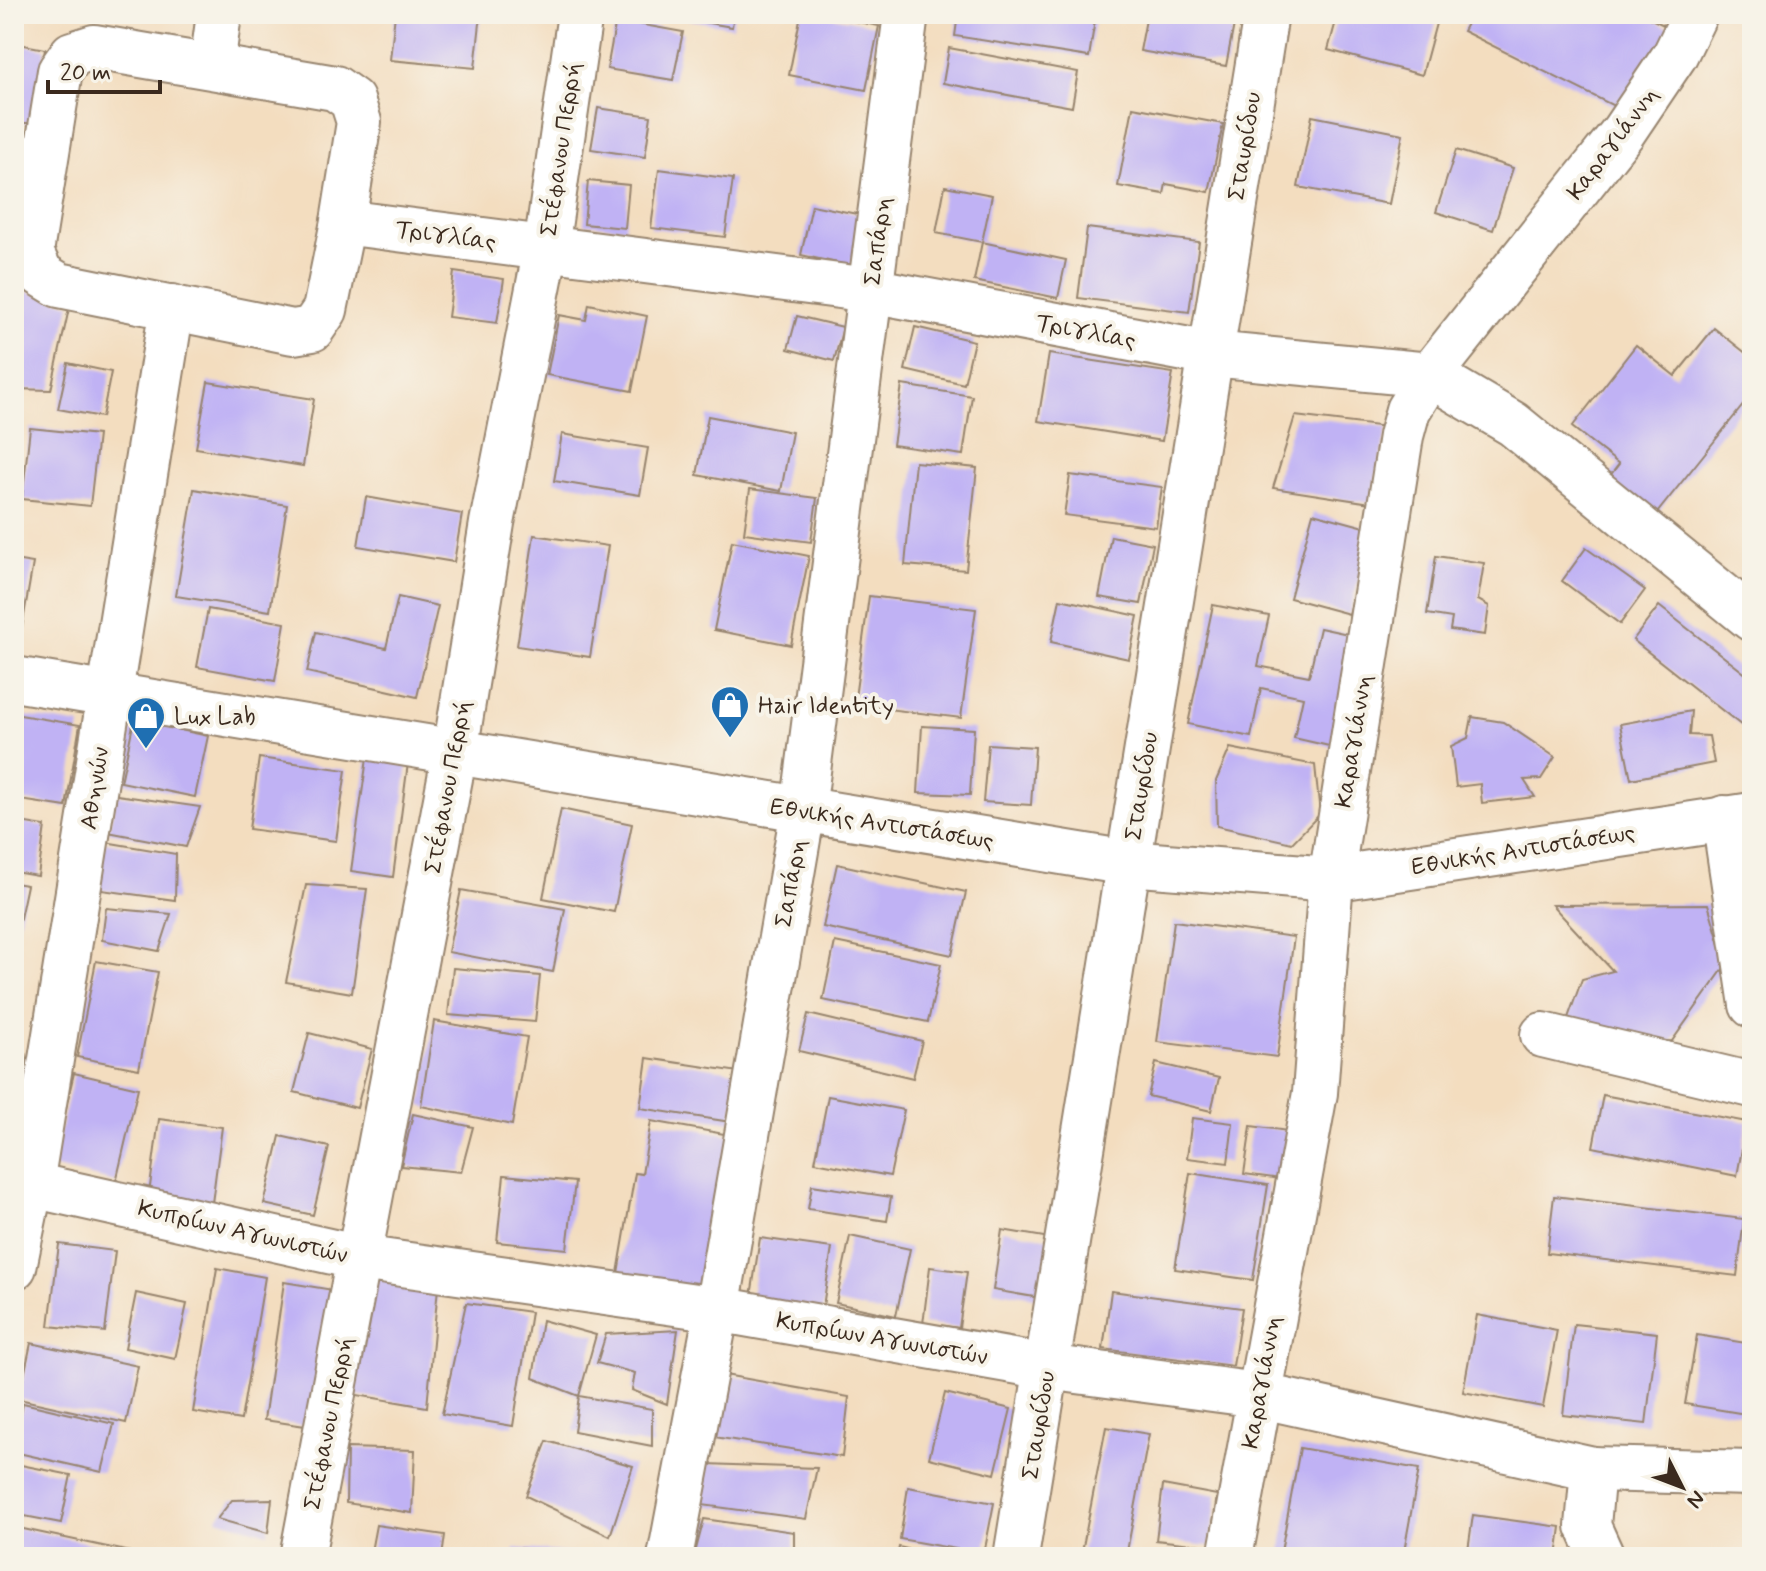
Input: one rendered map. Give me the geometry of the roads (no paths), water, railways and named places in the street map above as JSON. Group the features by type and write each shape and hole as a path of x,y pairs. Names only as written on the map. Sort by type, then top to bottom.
{"street":[{"path":"212,66 219,14"},
{"name":"Στέφανου Περρή","path":"302,1557 455,752 492,523 546,248 580,14"},
{"name":"Σαπάρη","path":"670,1557 717,1309 803,810 906,14"},
{"name":"Σταυρίδου","path":"1016,1557 1266,14"},
{"name":"Καραγιάννη","path":"1230,1557 1315,1093 1331,879 1401,436 1408,410 1430,375 1623,132 1675,55 1695,14"},
{"path":"94,47 212,66 335,88 352,100 359,122 343,222 325,310 312,329 293,332 59,285 41,274 31,252 29,163 60,71 72,54 94,47"},
{"name":"Τριγλίας","path":"343,222 870,290 1211,354 1430,375 1513,424 1747,605"},
{"name":"Αθηνών","path":"14,1267 22,1182 109,695 172,307"},
{"name":"Εθνικής Αντιστάσεως","path":"14,679 1128,863 1331,879 1738,817"},
{"path":"1738,817 1752,1005"},
{"path":"1543,1035 1752,1085"},
{"name":"Κυπρίων Αγωνιστών","path":"22,1182 360,1258 717,1309 1047,1367 1258,1395 1593,1469 1752,1473"},
{"path":"1593,1469 1588,1526 1602,1557"}],"place":[{"name":"Hair Identity","path":"730,739"},
{"name":"Lux Lab","path":"146,750"}]}
